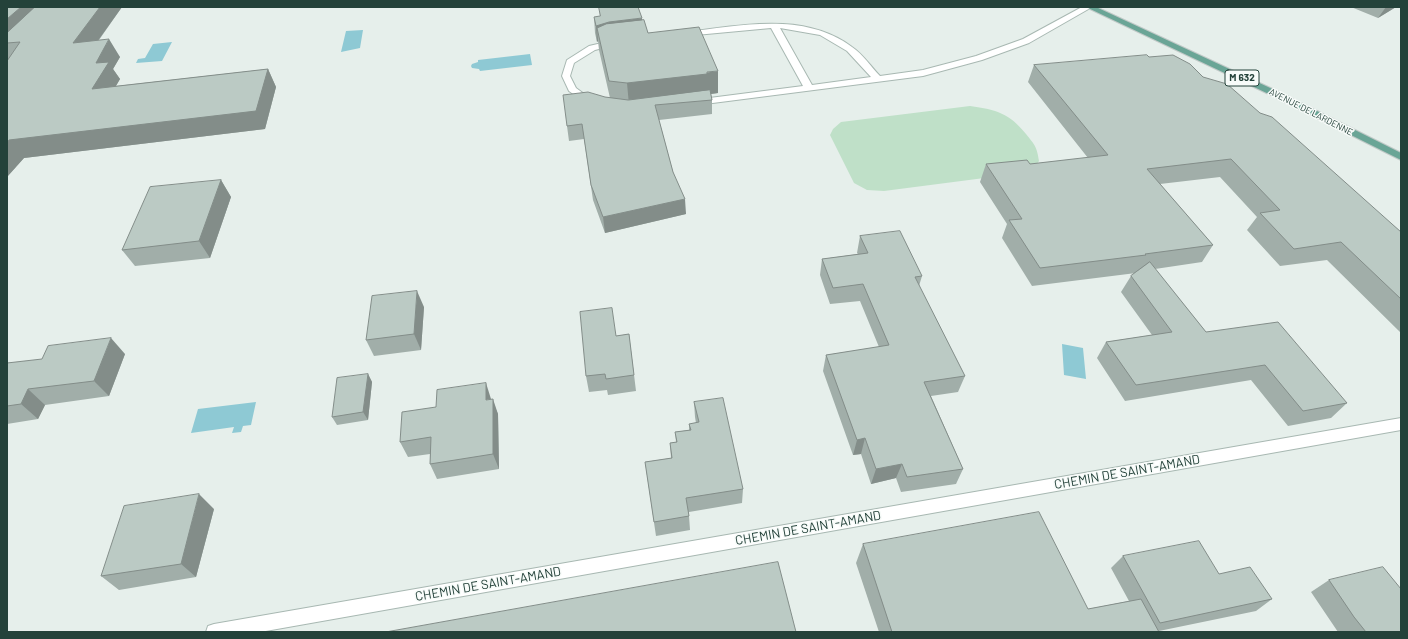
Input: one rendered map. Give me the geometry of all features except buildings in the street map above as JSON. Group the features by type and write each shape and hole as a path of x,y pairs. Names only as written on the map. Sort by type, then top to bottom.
{"main road":[{"name":"AVENUE DE LARDENNE","path":"1089,7 1278,95 1401,157"}],"street":[{"path":"691,103 922,72 979,58 1026,41 1089,7"},
{"path":"677,34 774,25 824,33 850,49 878,79"},
{"path":"774,25 809,88"},
{"path":"598,106 591,103 572,89 566,76 570,62 592,48 608,43 623,41"},
{"name":"CHEMIN DE SAINT-AMAND","path":"214,632 1401,424"}],"green space":[{"path":"970,106 995,111 1014,121 1035,146 1039,161 1034,168 1023,173 884,191 867,190 854,183 830,135 833,129 841,122"}],"water":[{"path":"363,30 360,48 341,52 346,31"},
{"path":"172,42 162,61 136,63 138,59 145,58 153,44"},
{"path":"530,54 532,65 480,71 479,69 472,68 471,66 472,64 478,62 478,60"},
{"path":"1062,344 1083,348 1086,379 1064,375"},
{"path":"256,402 251,425 243,426 241,432 232,433 234,427 191,433 198,409"}]}
